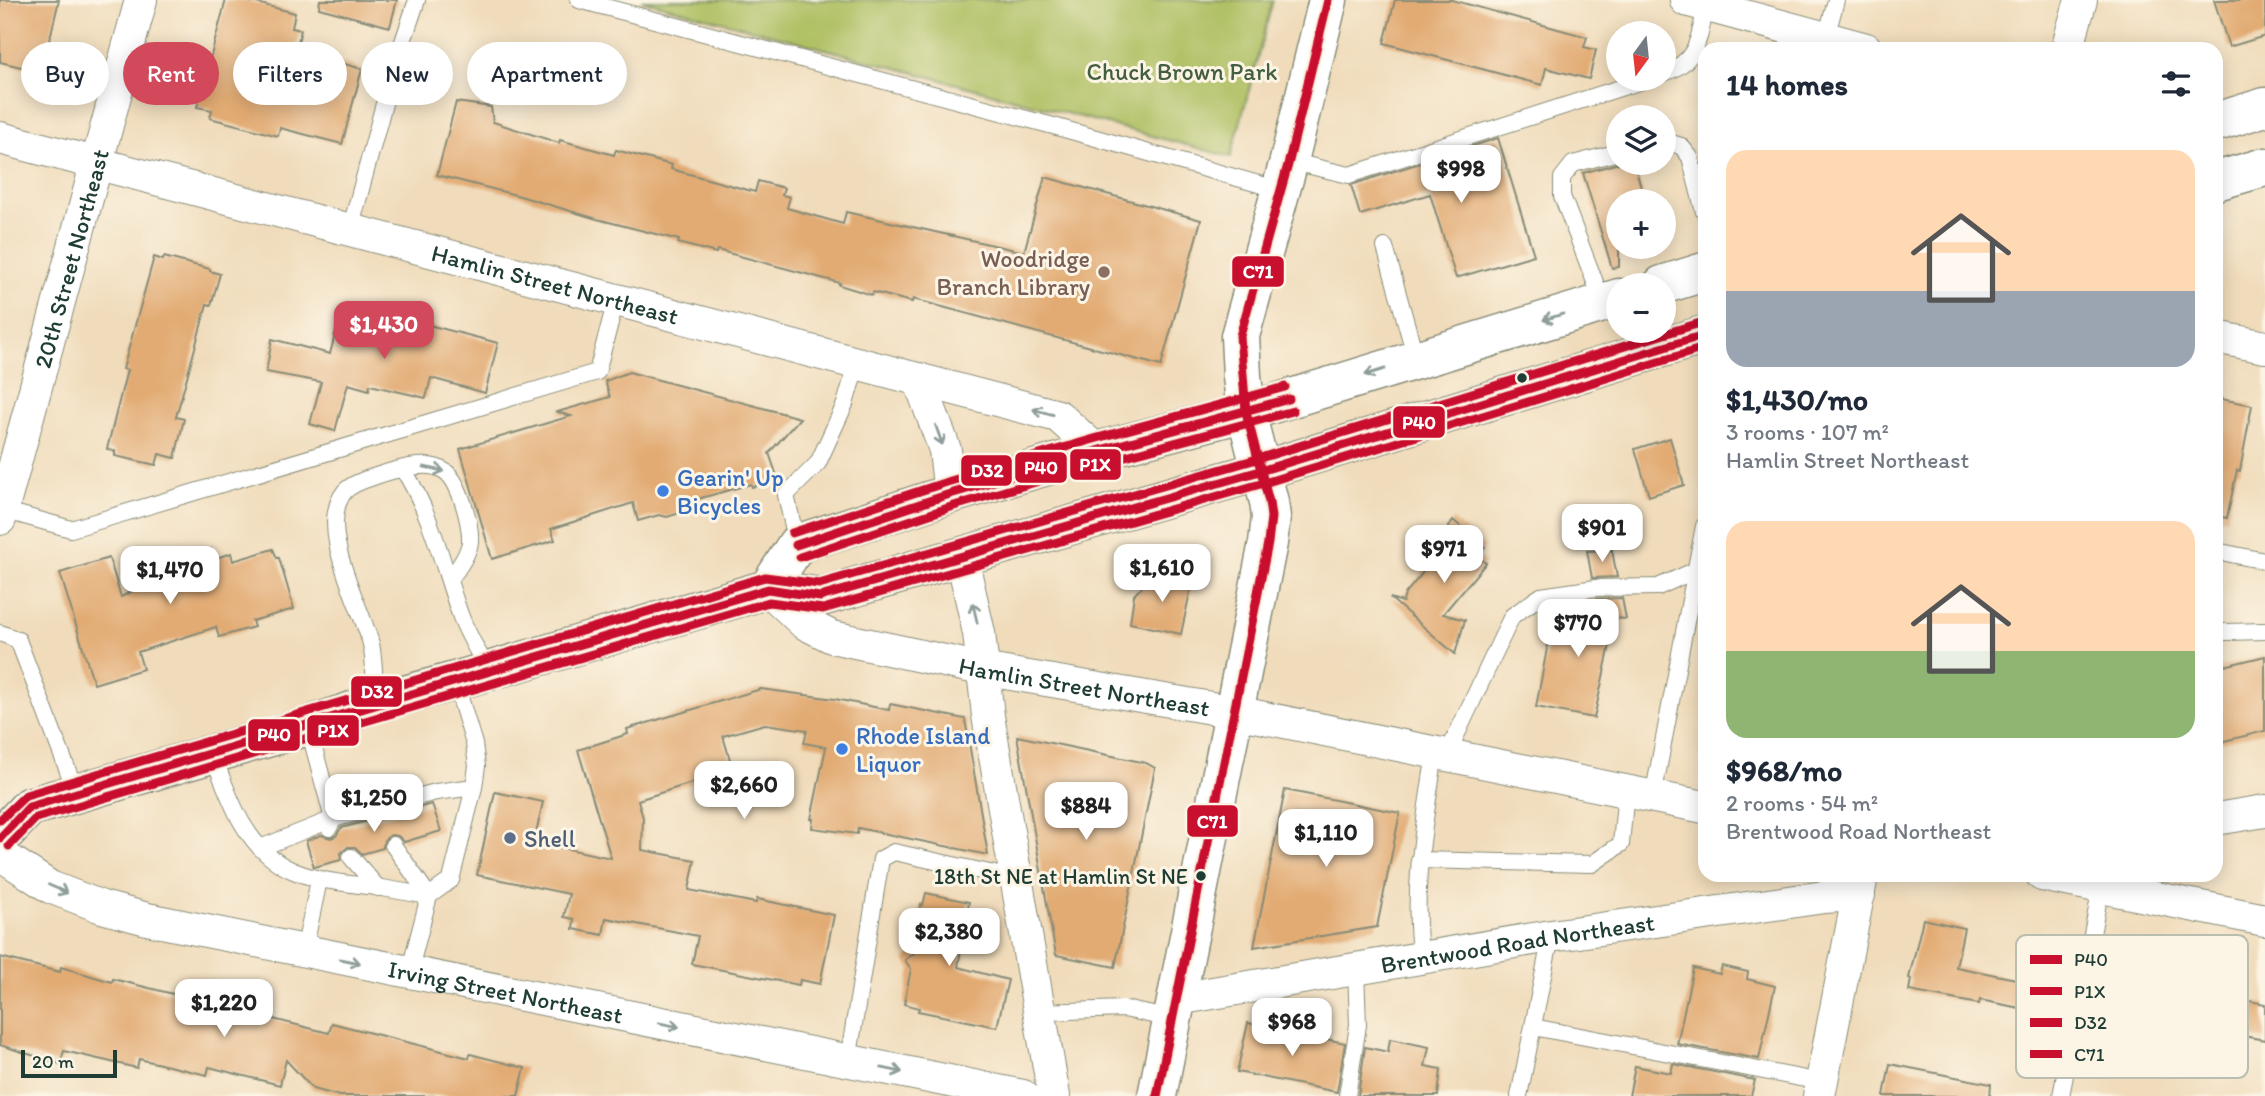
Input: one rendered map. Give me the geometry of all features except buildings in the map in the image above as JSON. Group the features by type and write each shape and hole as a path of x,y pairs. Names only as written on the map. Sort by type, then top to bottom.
{"main road":[{"path":"1157,1096 1235,712 1271,517 1246,412 1241,376 1240,336 1328,0"},
{"path":"2223,120 2265,107"},
{"path":"2223,179 2265,167"},
{"path":"1676,281 1698,274"},
{"path":"768,589 797,544 950,494 1097,451 1246,412 1606,302"},
{"path":"0,838 15,801 76,792 212,754 376,703 768,589 820,597 962,558 1260,471 1698,337"}],"street":[{"name":"20th Street Northeast","path":"1,514 141,0"},
{"path":"2069,42 2081,0"},
{"path":"1696,3 1841,42"},
{"name":"Hamlin Street Northeast","path":"0,138 1058,416 1097,451"},
{"path":"2223,338 2265,347"},
{"path":"919,379 945,450 950,494"},
{"path":"962,558 979,633 988,716 1054,1096"},
{"name":"Hamlin Street Northeast","path":"768,589 804,623 832,637 982,669 1235,712 1698,806"},
{"path":"2223,818 2265,811"},
{"name":"Irving Street Northeast","path":"0,854 50,887 102,907 147,919 1023,1096"},
{"path":"2116,882 2265,920"},
{"path":"1820,1089 1861,885"},
{"name":"Brentwood Road Northeast","path":"1174,1009 1356,969 1551,936 1824,897 1861,885"}],"lane":[{"path":"350,230 392,74 417,0"},
{"path":"579,0 1053,126 1284,175 1349,175 1611,91"},
{"path":"1826,38 1836,0"},
{"path":"1676,68 1694,54 1696,3"},
{"path":"1676,145 1681,146 1690,157 1698,188"},
{"path":"1606,155 1573,164 1562,178 1562,196 1606,289"},
{"path":"1385,247 1416,359"},
{"path":"1,514 71,529 597,372 617,300"},
{"path":"797,544 786,495 818,463 845,404 857,363"},
{"path":"376,703 371,645 337,549 337,512 345,492 358,482 403,469 430,467 446,472 458,488 469,526 470,545 461,565 450,579"},
{"path":"403,469 418,492 461,617 472,676 477,766 451,880 429,896 410,973"},
{"path":"2223,552 2265,561"},
{"path":"1419,860 1592,864 1620,844 1639,794 1698,559"},
{"path":"1421,958 1416,925 1419,860 1441,754 1513,616 1541,596 1596,588 1658,586 1696,570"},
{"path":"2225,632 2265,631"},
{"path":"0,634 18,640 76,792"},
{"path":"308,726 331,824"},
{"path":"212,754 242,823 260,848 287,869 319,880 429,896"},
{"path":"260,848 436,792 474,787"},
{"path":"331,824 354,821"},
{"path":"393,845 429,896"},
{"path":"848,1061 881,859 894,852 1017,879"},
{"path":"351,857 378,887"},
{"path":"304,951 319,880"},
{"path":"2093,935 2103,882"},
{"path":"1519,1096 1551,936"},
{"path":"1347,1096 1358,1025 1356,969"},
{"path":"1040,1012 1174,1009"},
{"path":"1533,1027 1820,1089"},
{"path":"2061,1096 2065,1078"}],"green space":[{"name":"Chuck Brown Park","path":"641,0 1273,0 1231,157"}],"transit line":[{"name":"C71","path":"1157,1096 1271,517 1246,412 1240,336 1289,161 1328,0"},
{"name":"D32","path":"0,820 26,795 765,577 819,584 1257,459 1698,324"},
{"name":"P40","path":"0,838 29,807 768,589 820,597 1260,471 1698,337"},
{"name":"P1X","path":"9,846 36,818 769,602 823,609 1264,483 1698,350"},
{"name":"D32","path":"792,533 947,482 1285,387"},
{"name":"P40","path":"796,545 950,494 1289,399"},
{"name":"P1X","path":"800,557 954,506 1293,411"}],"place":[{"name":"Woodridge Branch Library","path":"1104,272"},
{"name":"Gearin' Up Bicycles","path":"663,491"},
{"name":"Rhode Island Liquor","path":"842,749"},
{"name":"Shell","path":"510,838"},
{"name":"18th St NE at Hamlin St NE","path":"1201,876"}]}
